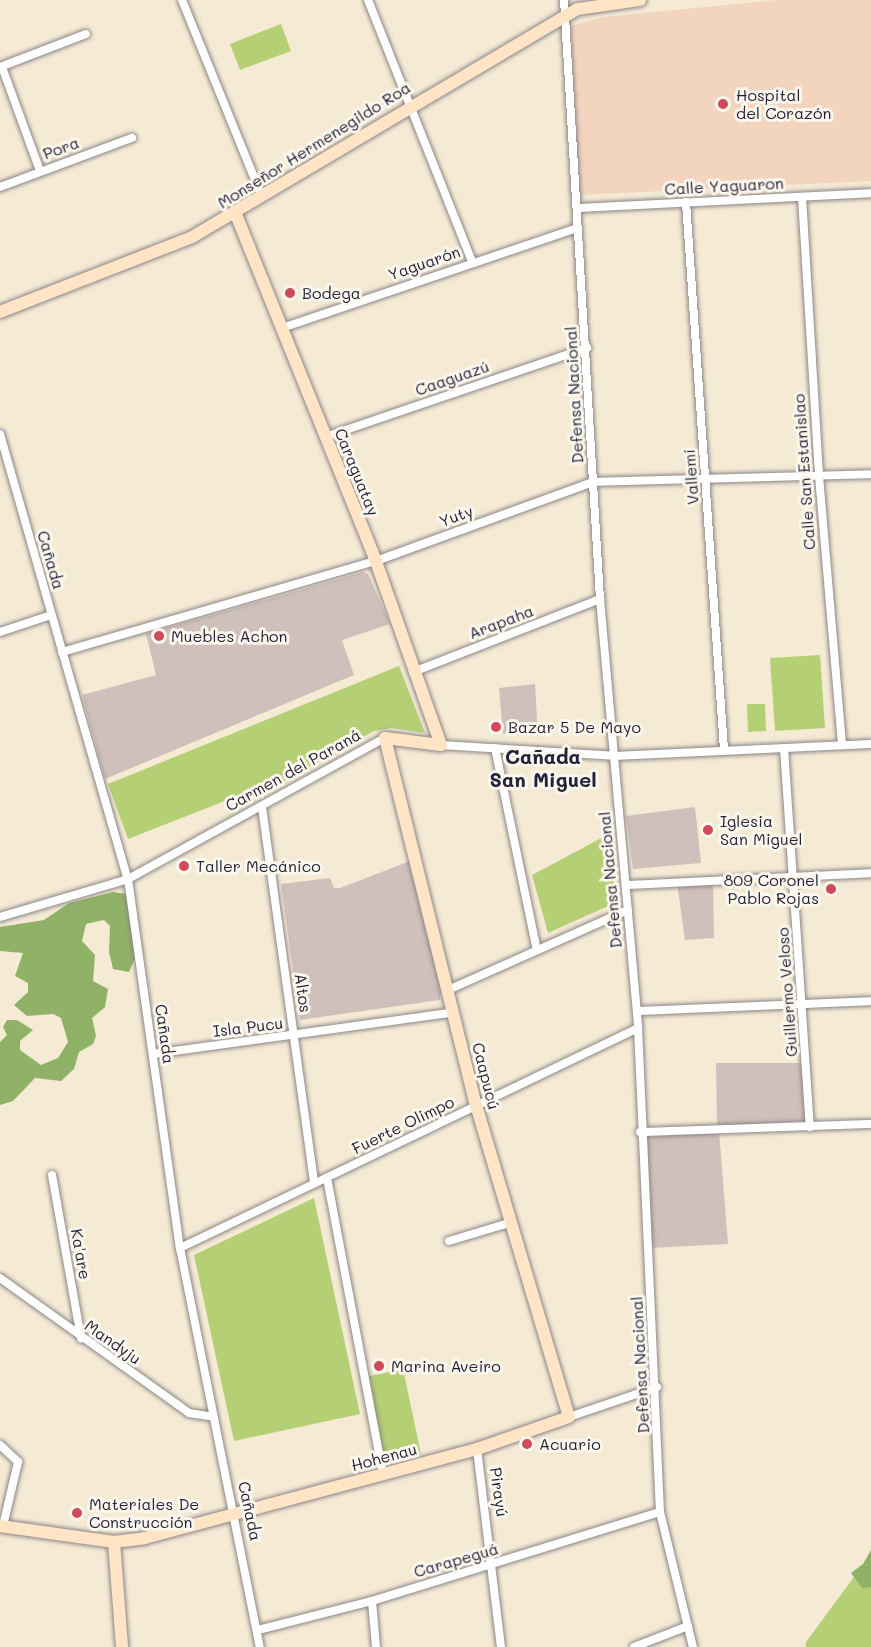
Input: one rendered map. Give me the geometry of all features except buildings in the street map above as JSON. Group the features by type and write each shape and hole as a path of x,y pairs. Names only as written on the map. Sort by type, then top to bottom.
{"street":[{"path":"182,0 261,195"},
{"path":"368,0 472,262"},
{"name":"Defensa Nacional","path":"564,0 578,208 577,228 587,348 600,599 637,1011 640,1132 657,1387 660,1512 693,1647"},
{"name":"Monseñor Hermenegildo Roa","path":"0,312 192,237 236,214 261,195 565,15 578,9 640,0"},
{"path":"40,171 1,67 86,34"},
{"name":"Pora","path":"0,187 132,138"},
{"name":"Calle Yaguaron","path":"578,208 871,193"},
{"name":"Calle San Estanislao","path":"802,197 819,476 842,745"},
{"name":"Vallemí","path":"686,202 707,478 724,750"},
{"name":"Caraguatay","path":"236,214 376,561 413,672 441,745"},
{"name":"Yaguarón","path":"282,328 577,228"},
{"name":"Caaguazú","path":"325,437 587,348"},
{"name":"Cañada","path":"0,434 128,879 180,1248 236,1514 260,1647"},
{"name":"Yuty","path":"62,652 376,561 593,483 871,474"},
{"name":"Arapaha","path":"413,672 600,599"},
{"path":"0,632 51,615"},
{"name":"Carmen del Paraná","path":"0,917 128,879 385,738 441,745 614,756 871,744"},
{"name":"Caapucú","path":"385,738 476,1106 568,1417"},
{"path":"495,748 537,950"},
{"name":"Guillermo Veloso","path":"784,748 810,1126"},
{"name":"Altos","path":"262,807 314,1183"},
{"path":"627,885 871,873"},
{"path":"448,990 628,910"},
{"path":"637,1011 871,1001"},
{"name":"Isla Pucu","path":"153,1054 454,1012"},
{"name":"Fuerte Olimpo","path":"180,1248 638,1028"},
{"path":"640,1132 871,1124"},
{"name":"Ka'are","path":"52,1175 81,1338"},
{"path":"327,1178 383,1474"},
{"path":"449,1241 509,1223"},
{"name":"Mandyju","path":"0,1278 189,1413 214,1417"},
{"name":"Hohenau","path":"2,1526 114,1542 145,1538 477,1449 657,1387"},
{"path":"0,1445 17,1459 2,1526"},
{"name":"Pirayú","path":"477,1449 494,1565 501,1647"},
{"name":"Carapeguá","path":"258,1630 372,1601 660,1512"},
{"path":"114,1542 122,1647"},
{"path":"372,1601 376,1647"},
{"path":"634,1647 688,1626"}],"shaded area":[{"name":"Hospital del Corazón","path":"776,0 871,0 871,181 579,195 570,26 604,17"},
{"path":"363,572 368,574 390,624 342,640 354,675 105,779 82,695 156,675 146,634"},
{"path":"535,684 538,736 503,734 499,688"},
{"path":"695,807 701,863 633,869 626,816"},
{"path":"410,861 441,989 440,1000 300,1020 281,884 330,878 334,888 340,888"},
{"path":"713,881 714,938 685,940 677,883"},
{"path":"716,1063 803,1063 805,1121 717,1126"},
{"path":"719,1131 728,1244 651,1248 645,1137"}],"green space":[{"path":"281,24 291,51 240,70 230,44"},
{"path":"820,655 825,728 775,731 770,658"},
{"path":"399,666 425,733 391,728 374,731 243,804 240,795 128,839 108,784"},
{"path":"747,704 765,704 766,731 748,732"},
{"path":"611,833 615,903 548,933 532,875"},
{"path":"113,892 126,894 136,956 129,972 113,969 109,952 110,926 104,920 86,924 82,941 95,955 93,981 108,989 105,1007 92,1018 96,1036 93,1044 79,1052 74,1069 61,1081 35,1078 13,1101 0,1105 0,1042 7,1035 3,1027 7,1020 17,1020 33,1030 20,1041 20,1050 41,1065 58,1058 68,1042 61,1018 53,1014 27,1016 14,1005 28,992 28,983 15,976 23,953 0,951 0,927 44,920 69,903"},
{"path":"314,1198 360,1414 234,1441 194,1255"},
{"path":"403,1369 421,1454 383,1462 365,1377"},
{"path":"871,1550 871,1587 862,1588 851,1573 863,1564"},
{"path":"871,1554 871,1647 806,1647 806,1642"}],"place":[{"name":"Hospital del Corazón","path":"723,104"},
{"name":"Bodega","path":"290,293"},
{"name":"Muebles Achon","path":"159,636"},
{"name":"Bazar 5 De Mayo","path":"496,727"},
{"name":"Iglesia San Miguel","path":"708,830"},
{"name":"Taller Mecánico","path":"184,866"},
{"name":"809 Coronel Pablo Rojas","path":"831,889"},
{"name":"Marina Aveiro","path":"379,1366"},
{"name":"Acuario","path":"527,1444"},
{"name":"Materiales De Construcción","path":"77,1513"}],"district":[{"name":"Cañada San Miguel","path":"543,768"}]}
